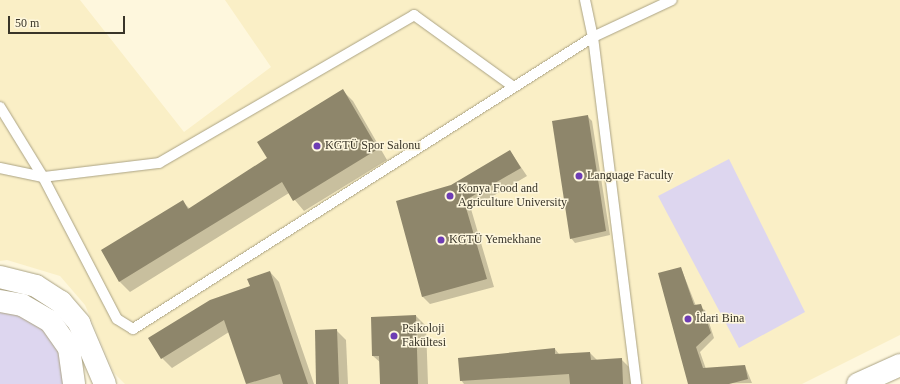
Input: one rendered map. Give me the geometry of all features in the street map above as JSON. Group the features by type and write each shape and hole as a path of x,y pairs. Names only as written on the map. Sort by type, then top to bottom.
{"main road":[{"path":"0,277 36,286 61,302 79,323 105,384"},
{"path":"0,301 22,305 50,321 69,348 74,384"},
{"path":"870,382 900,365"}],"lane":[{"path":"585,0 593,37 636,384"},
{"path":"0,107 44,177 117,319 133,329 593,37 672,0"},
{"path":"0,168 44,177 159,163 414,15 514,87"}],"shaded area":[{"name":"Konya Food and Agriculture University","path":"0,0 80,0 184,132 271,67 225,0 900,0 900,335 802,384 125,384 114,373 85,305 60,276 7,260 0,261"},
{"path":"729,159 805,312 739,348 658,196"},
{"path":"0,308 28,313 63,350 67,384 0,384"}],"building":[{"path":"343,89 378,149 293,201 282,182 119,282 101,250 183,200 188,209 267,158 257,142"},
{"name":"Language Faculty","path":"588,115 606,231 570,239 552,121"},
{"name":"KGTÜ Yemekhane","path":"510,150 521,168 464,201 487,279 422,297 396,201 451,185"},
{"name":"İdari Bina","path":"681,267 694,305 701,304 711,333 696,347 703,368 745,365 748,379 729,384 688,384 658,273"},
{"path":"270,271 308,384 283,384 280,374 246,384 224,320 161,359 148,338 210,300 250,286 247,279"},
{"name":"Psikoloji Fakültesi","path":"416,315 418,384 380,384 379,356 372,356 371,317"},
{"path":"337,329 339,384 316,384 315,330"},
{"path":"555,348 555,354 590,352 591,360 622,358 623,384 570,384 569,374 460,381 458,358"}],"place":[{"name":"KGTÜ Spor Salonu","path":"317,146"},
{"name":"Language Faculty","path":"579,176"},
{"name":"Konya Food and Agriculture University","path":"450,196"},
{"name":"KGTÜ Yemekhane","path":"441,240"},
{"name":"İdari Bina","path":"688,319"},
{"name":"Psikoloji Fakültesi","path":"394,336"}]}
